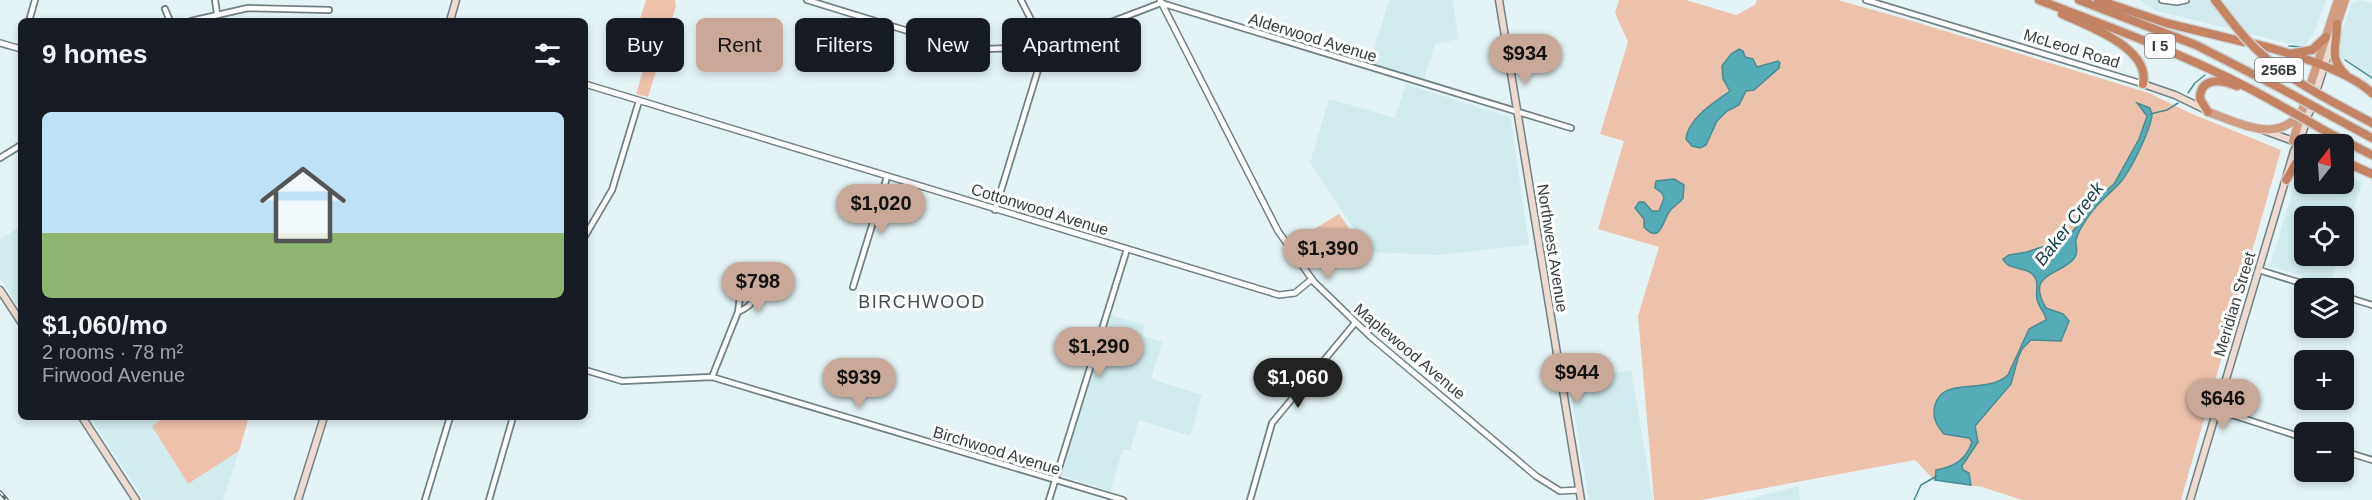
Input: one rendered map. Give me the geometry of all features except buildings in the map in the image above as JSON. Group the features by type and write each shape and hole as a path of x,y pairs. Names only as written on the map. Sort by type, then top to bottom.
{"highway":[{"path":"2031,0 2125,46 2143,66 2145,76 2143,84"},
{"name":"I 5","path":"2039,0 2224,74 2372,155"},
{"name":"I 5","path":"2079,0 2196,45 2372,138"},
{"path":"2098,0 2166,22 2244,42"},
{"path":"2309,101 2338,0"},
{"path":"2345,0 2337,24 2334,57 2345,75"},
{"name":"256B","path":"2219,2 2236,27 2274,66 2372,123"},
{"path":"2288,53 2308,52 2326,37"},
{"path":"2255,44 2288,53 2345,75 2372,93"},
{"path":"2208,112 2201,103 2200,94 2206,84 2213,80 2226,82 2276,103"},
{"name":"McLeod Road","path":"2208,112 2261,130"},
{"name":"Meridian Street","path":"2261,130 2282,128 2300,122 2299,134"},
{"path":"2286,180 2294,166"},
{"path":"2354,166 2372,174"}],"main road":[{"path":"451,18 456,0"},
{"name":"Northwest Avenue","path":"1499,0 1581,500"},
{"path":"2320,66 2337,24"},
{"name":"McLeod Road","path":"2143,84 2175,95 2208,112"},
{"name":"McLeod Road","path":"2261,130 2294,143"},
{"name":"Meridian Street","path":"2190,500 2294,157"},
{"path":"0,290 18,317"},
{"path":"84,420 136,500"},
{"path":"299,500 323,420"}],"street":[{"path":"30,18 35,0"},
{"path":"215,0 217,13"},
{"path":"265,0 266,8"},
{"path":"316,0 316,9"},
{"path":"807,0 950,45 1002,48"},
{"path":"1021,0 1030,18"},
{"name":"McLeod Road","path":"1866,0 2143,84"},
{"path":"2162,0 2177,2 2186,0"},
{"path":"1118,18 1160,1"},
{"name":"Alderwood Avenue","path":"1160,1 1571,128"},
{"name":"Maplewood Avenue","path":"1160,1 1278,231 1312,279 1355,323 1547,484 1560,491 1579,490"},
{"path":"201,18 248,8 329,10"},
{"path":"165,9 169,18"},
{"path":"0,43 18,47"},
{"path":"995,210 1037,72"},
{"name":"Cottonwood Avenue","path":"588,85 1279,295 1295,293 1312,279"},
{"path":"588,231 612,190 639,101"},
{"path":"0,158 18,147"},
{"path":"853,287 887,177"},
{"path":"1049,500 1127,249"},
{"path":"2259,270 2294,281"},
{"path":"2354,299 2372,305"},
{"path":"712,377 738,312"},
{"path":"1250,500 1272,423 1355,323"},
{"name":"Birchwood Avenue","path":"588,371 630,381 712,377 1123,500"},
{"path":"2217,410 2294,435"},
{"path":"425,500 449,420"},
{"path":"489,500 512,420"},
{"path":"2354,454 2372,460"}],"shaded area":[{"path":"646,0 675,0 676,6 672,18 640,18"},
{"path":"1389,0 1452,0 1459,39 1435,44 1424,79 1370,63"},
{"path":"1619,0 1686,0 1736,15 1755,5 1757,0 1838,0 2149,93 2190,113 2281,150 2181,500 2022,500 1982,487 1934,480 1915,460 1701,500 1654,500 1638,316 1659,247 1598,229 1624,141 1600,134 1628,42 1615,13"},
{"path":"2139,0 2326,0 2313,35 2303,47 2157,11"},
{"path":"2362,0 2372,3 2372,77 2341,58 2338,53 2351,4"},
{"path":"643,72 656,72 648,97 636,94"},
{"path":"1406,84 1508,117 1511,121 1529,245 1440,255 1370,252 1310,163 1329,99 1395,118"},
{"path":"2354,179 2362,183 2354,209 2354,206 2294,206 2294,266 2336,266 2332,278 2308,278 2270,266 2294,187 2294,194 2354,194"},
{"path":"1339,214 1353,234 1308,268 1291,243"},
{"path":"18,228 18,306 0,278 0,240"},
{"path":"1110,315 1145,325 1142,335 1162,342 1151,379 1202,395 1190,436 1139,420 1130,450 1123,449 1110,491 1060,475"},
{"path":"1631,370 1653,500 1589,500 1569,381"},
{"path":"92,420 161,420 152,426 188,484 239,451 223,500 144,500"},
{"path":"161,420 248,420 239,451 188,484 152,426"},
{"path":"1798,486 1800,500 1744,500"}],"water":[{"path":"1739,49 1743,51 1745,57 1753,59 1757,67 1778,61 1779,68 1754,90 1746,91 1739,105 1727,111 1717,121 1706,145 1700,148 1692,146 1686,139 1692,124 1703,111 1730,91 1723,79 1722,66 1731,54"},
{"path":"2137,103 2150,108 2152,115 2148,131 2134,162 2118,185 2095,207 2079,231 2075,257 2042,281 2040,287 2040,296 2046,308 2063,314 2069,321 2061,341 2031,340 2022,349 2011,384 1975,426 1978,442 1962,466 1963,470 1969,473 1971,485 1935,480 1936,470 1958,462 1966,454 1972,442 1969,438 1944,434 1939,427 1934,413 1940,396 1956,388 1988,384 2008,375 2029,329 2046,320 2038,302 2037,282 2034,276 2027,271 2012,267 2003,259 2009,255 2027,252 2068,238 2097,198 2114,184 2139,139 2147,116"},
{"path":"1674,179 1684,185 1683,198 1669,212 1657,233 1649,232 1644,227 1644,219 1635,208 1639,202 1644,202 1652,211 1659,211 1664,198 1662,193 1655,188 1656,181"}],"waterway":[{"name":"Baker Creek","path":"2289,46 2303,47"},
{"name":"Baker Creek","path":"2345,60 2372,78"},
{"name":"Baker Creek","path":"2188,93 2205,75"},
{"name":"Baker Creek","path":"2150,114 2167,110 2178,103"},
{"name":"Baker Creek","path":"1914,500 1921,485 1937,476"}],"railway":[{"path":"0,492 7,500"}],"district":[{"name":"BIRCHWOOD","path":"922,302"}]}
